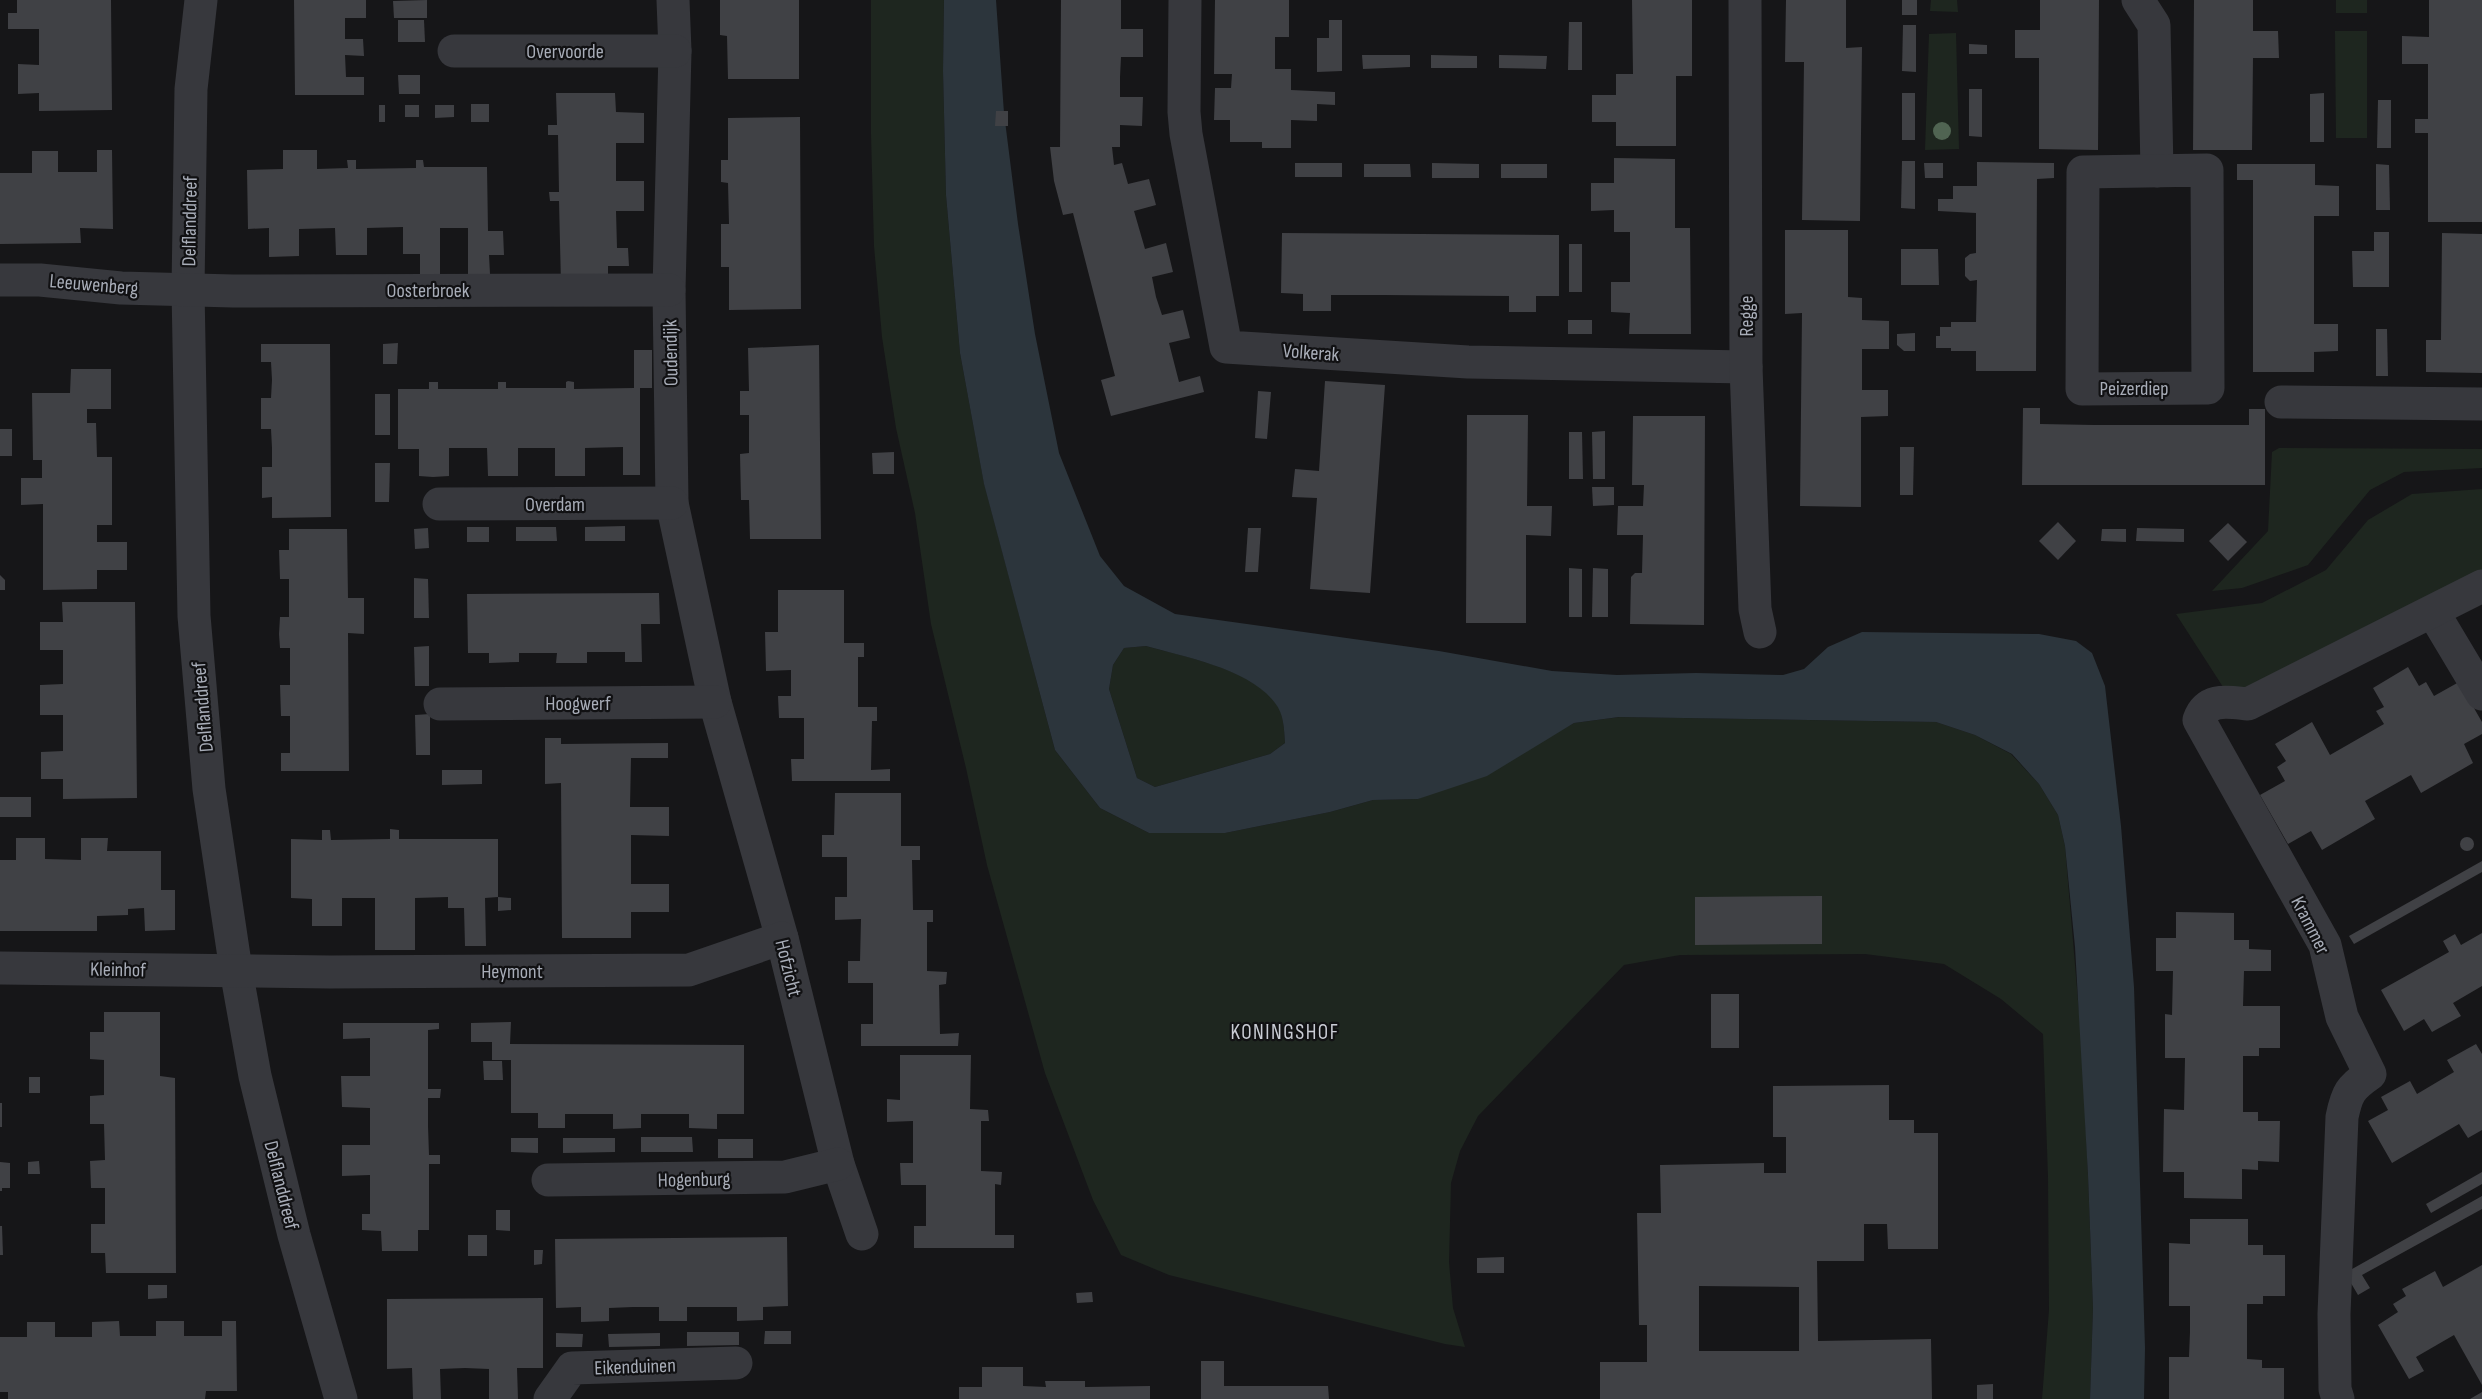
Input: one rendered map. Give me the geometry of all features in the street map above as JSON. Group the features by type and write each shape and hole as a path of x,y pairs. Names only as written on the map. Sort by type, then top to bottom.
{"street":[{"name":"Delflanddreef","path":"201,0 191,88 188,289 194,616 209,789 236,970 258,1088 294,1235 341,1399"},
{"name":"Oudendijk","path":"674,0 675,51 669,290 672,503 715,702"},
{"name":"Volkerak","path":"1185,0 1184,112 1186,134 1226,347 1468,362 1746,367"},
{"name":"Regge","path":"1745,0 1746,367 1755,609 1760,632"},
{"path":"2138,0 2154,25 2157,171"},
{"name":"Overvoorde","path":"454,51 675,51"},
{"name":"Peizerdiep","path":"2207,170 2208,388 2082,389 2084,172 2157,171 2207,170"},
{"name":"Leeuwenberg","path":"0,280 40,280 121,288 188,289"},
{"name":"Oosterbroek","path":"188,289 669,290"},
{"path":"2281,402 2482,404"},
{"name":"Overdam","path":"439,504 672,503"},
{"name":"Krammer","path":"2338,1399 2334,1314 2342,1117 2346,1096 2354,1085 2370,1074 2342,1017 2325,945 2199,720 2201,712 2208,705 2219,701 2248,704 2482,586"},
{"path":"2433,612 2482,694"},
{"name":"Hoogwerf","path":"440,704 715,702"},
{"name":"Hofzicht","path":"715,702 782,938 838,1164 862,1234"},
{"name":"Heymont","path":"236,970 689,970 782,938"},
{"name":"Kleinhof","path":"0,968 236,970"},
{"name":"Hogenburg","path":"548,1180 785,1177 838,1164"},
{"name":"Eikenduinen","path":"550,1399 572,1368 736,1363"}],"shaded area":[{"path":"871,0 944,0 946,195 960,353 984,483 1055,750 1100,808 1149,833 1225,833 1330,812 1373,800 1418,799 1546,739 1574,723 1620,717 1936,722 1975,735 2011,754 2039,784 2058,815 2065,846 2082,1048 2093,1308 2090,1399 2042,1399 2049,1310 2048,1177 2043,1034 2001,999 1944,964 1865,954 1680,955 1624,965 1478,1116 1460,1151 1451,1183 1449,1262 1453,1308 1465,1347 1445,1344 1169,1275 1121,1255 1093,1200 1045,1073 987,865 931,624 915,513 896,428 882,337 874,246"},
{"path":"944,0 996,0 1004,113 1018,224 1035,334 1059,453 1100,556 1124,586 1175,614 1439,651 1552,671 1617,675 1696,673 1783,675 1804,669 1828,647 1862,632 2039,634 2076,641 2092,653 2105,686 2121,826 2134,987 2145,1348 2144,1399 2090,1399 2093,1308 2088,1175 2075,947 2065,846 2058,815 2039,784 2012,754 1975,735 1936,722 1619,717 1574,723 1487,776 1418,799 1373,800 1330,812 1225,833 1149,833 1100,808 1055,750 984,484 960,353 946,195","holes":["1146,646 1216,666 1250,681 1275,703 1283,722 1285,743 1270,754 1155,787 1137,778 1109,689 1113,665 1124,648"]},
{"path":"1931,0 1957,0 1958,12 1930,11"},
{"path":"2336,0 2367,0 2367,13 2336,13"},
{"path":"2335,31 2367,31 2367,138 2336,138"},
{"path":"1956,33 1959,149 1925,150 1929,34"},
{"path":"2279,448 2482,449 2482,468 2404,472 2370,490 2308,565 2242,588 2212,591 2268,531 2272,452"},
{"path":"2482,489 2482,573 2234,704 2176,614 2262,603 2326,570 2368,520 2412,494"},
{"path":"1146,646 1216,666 1251,681 1265,691 1279,707 1285,743 1270,754 1155,787 1137,778 1109,689 1113,665 1124,648"}],"building":[{"path":"17,0 111,0 112,110 39,111 39,93 18,94 18,64 39,65 39,29 8,29 8,13 17,13"},
{"path":"294,0 366,0 366,18 345,18 345,39 363,39 364,56 345,55 346,77 364,77 364,95 295,95"},
{"path":"427,0 427,18 394,18 393,1"},
{"path":"720,0 799,0 799,79 728,79 727,36 720,35"},
{"path":"1061,0 1121,0 1121,29 1143,29 1143,57 1121,57 1120,77 1120,97 1143,97 1142,126 1120,125 1120,147 1112,147 1114,165 1122,163 1128,184 1149,179 1156,205 1134,211 1145,249 1166,243 1173,272 1152,277 1156,297 1162,315 1183,310 1190,338 1169,343 1179,382 1200,376 1204,392 1111,416 1101,380 1115,376 1073,213 1063,215 1054,181 1050,147 1060,147"},
{"path":"1215,0 1289,0 1289,37 1275,37 1275,69 1291,69 1291,90 1335,92 1335,105 1317,104 1317,121 1291,120 1291,148 1262,148 1262,142 1230,142 1230,120 1214,120 1215,88 1231,88 1232,74 1214,74"},
{"path":"1632,0 1692,0 1692,76 1676,76 1676,146 1616,146 1616,122 1592,122 1592,95 1616,95 1616,74 1633,74"},
{"path":"1786,0 1846,0 1846,48 1862,47 1860,221 1802,220 1804,62 1785,62"},
{"path":"1902,0 1917,0 1917,15 1902,15"},
{"path":"2040,0 2099,0 2098,150 2039,149 2039,58 2015,58 2015,30 2040,30"},
{"path":"2194,0 2253,0 2253,31 2278,31 2279,58 2253,58 2252,150 2193,150"},
{"path":"2429,0 2482,0 2482,222 2428,222 2428,133 2415,133 2415,119 2428,119 2428,64 2402,64 2402,36 2429,37"},
{"path":"398,20 424,20 425,42 398,42"},
{"path":"1329,20 1342,20 1342,71 1317,72 1317,38 1329,38"},
{"path":"1569,22 1582,22 1582,70 1568,70"},
{"path":"1903,25 1916,25 1916,72 1902,71"},
{"path":"1969,44 1987,45 1987,54 1969,54"},
{"path":"1362,55 1410,55 1410,67 1363,69"},
{"path":"1431,55 1477,56 1477,68 1431,68"},
{"path":"1499,55 1547,56 1546,69 1499,68"},
{"path":"398,75 420,75 420,94 399,94"},
{"path":"1969,89 1982,89 1982,137 1969,136"},
{"path":"556,93 615,93 616,112 644,113 644,143 616,143 616,181 644,181 644,211 616,211 617,248 628,248 629,266 608,266 608,283 561,284 559,201 550,201 549,192 559,192 558,135 548,135 548,125 557,125"},
{"path":"1902,93 1915,93 1915,140 1902,140"},
{"path":"2324,93 2324,142 2310,142 2310,94"},
{"path":"2378,100 2391,100 2391,148 2377,148"},
{"path":"471,104 489,104 489,122 471,122"},
{"path":"379,105 385,105 385,122 379,122"},
{"path":"405,105 419,105 419,117 405,117"},
{"path":"435,105 454,105 454,117 435,118"},
{"path":"996,111 1008,111 1008,126 995,126"},
{"path":"800,117 801,309 729,310 729,267 721,267 721,224 729,224 728,183 721,182 721,160 728,160 728,118"},
{"path":"97,150 112,150 113,229 80,228 81,243 0,244 0,173 32,173 32,151 58,151 58,172 97,172"},
{"path":"283,150 317,150 317,169 348,168 347,160 356,160 356,169 416,168 416,160 423,160 424,167 487,167 488,231 503,231 504,255 489,255 490,274 468,275 468,228 440,228 440,275 420,274 420,254 403,254 403,227 367,228 367,255 336,255 335,228 299,229 299,256 269,257 269,228 248,229 247,170 283,169"},
{"path":"1614,158 1675,159 1675,228 1690,228 1691,334 1629,334 1630,313 1611,312 1611,282 1630,282 1630,232 1614,232 1614,210 1591,211 1591,183 1614,183"},
{"path":"1902,161 1915,161 1915,209 1901,208"},
{"path":"1977,162 2054,163 2054,178 2037,179 2036,371 1976,371 1976,351 1951,351 1951,348 1936,348 1936,336 1940,336 1940,327 1951,327 1951,322 1976,322 1977,280 1970,281 1965,276 1965,258 1976,253 1976,213 1938,211 1938,199 1953,199 1953,186 1977,186"},
{"path":"1295,163 1342,163 1342,177 1295,177"},
{"path":"1432,163 1479,164 1479,178 1432,178"},
{"path":"1924,163 1943,163 1943,178 1925,178"},
{"path":"1364,164 1410,164 1411,177 1364,177"},
{"path":"1501,164 1547,164 1547,178 1501,178"},
{"path":"2237,164 2315,164 2315,185 2339,186 2339,216 2314,216 2314,324 2338,324 2338,351 2314,352 2314,372 2253,372 2253,180 2237,180"},
{"path":"2376,164 2389,165 2390,210 2376,210"},
{"path":"1785,230 1848,230 1848,297 1862,298 1862,320 1889,321 1889,349 1862,349 1862,390 1888,390 1888,416 1861,417 1861,507 1800,506 1802,313 1785,314"},
{"path":"2374,232 2389,232 2389,287 2353,287 2352,251 2374,251"},
{"path":"1282,233 1559,235 1559,296 1536,296 1536,312 1509,312 1509,296 1384,295 1331,295 1331,311 1303,311 1303,294 1281,293"},
{"path":"2442,233 2482,234 2482,373 2426,372 2426,340 2441,340"},
{"path":"1569,244 1582,244 1582,292 1569,292"},
{"path":"1901,249 1938,249 1939,285 1901,285"},
{"path":"1568,320 1592,320 1592,334 1568,334"},
{"path":"2376,329 2387,329 2388,376 2376,376"},
{"path":"1915,333 1915,351 1904,351 1897,345 1897,334"},
{"path":"398,343 397,364 383,364 383,344"},
{"path":"261,344 330,344 331,517 272,518 272,497 262,498 262,467 272,467 272,448 271,429 261,429 261,398 271,398 272,380 271,362 261,362"},
{"path":"819,345 821,539 750,539 749,500 741,500 740,454 749,453 749,415 740,415 740,391 749,391 748,348"},
{"path":"634,350 652,350 652,388 640,388 640,475 623,475 623,447 585,448 585,476 555,476 555,448 518,448 518,476 488,476 487,448 449,448 449,476 419,476 419,449 398,449 398,389 429,389 429,382 438,382 438,389 498,389 498,382 506,382 506,388 566,388 568,381 574,382 574,389 634,388"},
{"path":"71,369 111,369 111,409 87,409 87,423 96,423 97,457 112,457 112,525 97,525 97,542 127,542 127,570 97,570 97,589 43,590 43,504 21,505 21,478 42,478 42,460 33,460 32,393 70,393"},
{"path":"1325,381 1385,385 1370,593 1310,589 1317,498 1292,497 1295,469 1319,471"},
{"path":"1258,391 1271,392 1267,439 1255,438"},
{"path":"375,394 390,394 390,435 375,435"},
{"path":"2023,408 2040,408 2040,424 2094,425 2249,425 2249,409 2265,409 2265,485 2022,485"},
{"path":"1467,415 1528,415 1527,506 1552,506 1551,536 1526,535 1526,623 1466,623"},
{"path":"1633,416 1705,416 1704,625 1630,624 1631,577 1635,573 1642,573 1643,535 1617,535 1618,506 1643,506 1644,485 1632,485"},
{"path":"0,429 12,429 12,456 0,456"},
{"path":"1605,431 1605,479 1593,479 1592,432"},
{"path":"1569,432 1582,432 1583,479 1569,479"},
{"path":"1900,447 1914,447 1913,495 1900,495"},
{"path":"894,452 894,474 873,474 872,453"},
{"path":"375,463 390,463 389,502 375,502"},
{"path":"1592,487 1614,487 1614,505 1593,506"},
{"path":"2058,522 2076,541 2058,560 2039,541"},
{"path":"2228,523 2247,542 2228,561 2209,541"},
{"path":"625,526 625,541 585,541 585,527"},
{"path":"467,527 489,527 489,542 467,542"},
{"path":"516,527 556,527 557,541 516,541"},
{"path":"428,528 429,548 415,549 414,529"},
{"path":"1248,528 1261,528 1258,572 1245,572"},
{"path":"2137,528 2184,529 2184,542 2136,541"},
{"path":"289,529 347,529 348,598 364,598 364,634 348,633 349,771 281,771 281,753 290,753 290,716 281,716 280,685 290,685 290,648 280,648 280,617 289,617 289,579 280,579 279,550 289,550"},
{"path":"2102,529 2126,529 2126,542 2101,541"},
{"path":"1569,568 1582,569 1582,617 1569,617"},
{"path":"1593,568 1608,569 1608,617 1592,617"},
{"path":"0,575 5,580 5,590 0,590"},
{"path":"414,578 428,579 429,618 414,618"},
{"path":"778,590 844,590 844,643 864,643 864,657 858,657 858,707 877,707 877,721 872,721 871,770 890,769 890,781 792,781 791,759 804,759 804,718 779,718 778,696 791,696 791,670 766,671 765,632 778,632"},
{"path":"659,593 660,624 641,624 642,662 625,662 625,652 587,652 587,663 556,663 557,653 519,653 519,662 489,663 489,653 468,653 467,594"},
{"path":"62,602 135,602 137,798 63,799 63,779 41,779 41,752 63,751 63,715 40,715 40,685 63,684 63,650 40,650 40,622 63,622"},
{"path":"429,646 429,686 415,686 414,647"},
{"path":"2408,667 2419,686 2426,682 2434,696 2459,682 2482,722 2482,734 2464,744 2473,763 2421,793 2411,775 2365,801 2375,819 2322,850 2311,831 2288,844 2260,795 2285,781 2277,767 2286,761 2275,744 2312,722 2330,755 2384,724 2376,711 2384,707 2373,688"},
{"path":"430,714 430,755 416,755 415,715"},
{"path":"545,738 561,738 561,744 668,743 668,758 631,758 630,807 669,807 669,836 631,835 631,884 669,884 669,912 631,912 631,938 562,938 561,783 545,784"},
{"path":"442,770 482,770 482,784 442,785"},
{"path":"835,793 901,793 901,846 920,846 920,860 912,860 913,910 933,910 933,922 927,922 927,971 947,972 946,984 939,985 940,1034 959,1033 958,1046 861,1046 861,1024 873,1024 873,983 848,983 848,961 860,961 861,919 835,920 835,897 847,897 847,857 822,857 822,835 834,835"},
{"path":"0,797 31,797 31,817 0,817"},
{"path":"390,829 399,830 399,839 498,839 498,897 485,898 486,946 465,946 464,908 448,908 448,897 415,898 415,950 375,950 375,898 342,898 342,926 312,926 312,899 291,898 291,839 322,840 322,830 330,830 331,840 390,839"},
{"path":"2464,837 2470,837 2474,844 2470,851 2464,851 2460,847 2460,841"},
{"path":"16,838 45,838 45,859 81,860 81,838 108,838 107,851 161,851 161,890 175,890 175,930 145,931 144,908 128,909 128,915 97,916 97,931 0,931 0,860 16,860"},
{"path":"2482,861 2482,872 2354,944 2349,936"},
{"path":"1822,896 1822,944 1695,945 1695,897"},
{"path":"498,897 511,898 511,910 498,911"},
{"path":"2176,912 2234,913 2234,940 2249,940 2249,949 2271,950 2271,971 2244,971 2243,1006 2280,1006 2280,1048 2259,1048 2259,1056 2243,1056 2243,1112 2258,1112 2258,1121 2280,1121 2279,1162 2258,1161 2258,1170 2242,1169 2242,1199 2184,1198 2184,1172 2163,1172 2164,1109 2184,1110 2185,1058 2165,1058 2165,1014 2172,1015 2173,971 2156,971 2156,938 2176,938"},
{"path":"2482,933 2482,986 2453,1003 2461,1016 2432,1032 2424,1019 2404,1031 2381,990 2449,952 2443,941 2455,934 2461,945"},
{"path":"1711,994 1739,994 1739,1048 1711,1048"},
{"path":"104,1012 160,1012 160,1076 175,1078 176,1273 106,1273 105,1253 91,1253 91,1224 105,1224 105,1188 91,1188 90,1161 105,1160 104,1124 90,1124 90,1096 104,1095 104,1060 90,1059 90,1032 104,1032"},
{"path":"511,1022 510,1044 744,1045 744,1114 717,1114 717,1129 689,1128 689,1114 641,1114 641,1128 613,1129 613,1114 565,1114 565,1128 538,1128 538,1113 511,1113 511,1060 492,1060 492,1042 471,1042 471,1023"},
{"path":"343,1023 439,1023 439,1029 428,1030 428,1089 441,1089 440,1098 428,1098 428,1126 429,1155 440,1155 440,1164 429,1164 429,1230 418,1230 418,1251 382,1251 381,1231 362,1230 362,1214 370,1214 370,1175 342,1176 342,1145 370,1145 370,1108 342,1107 341,1076 370,1076 370,1038 343,1039"},
{"path":"2476,1044 2482,1054 2482,1130 2468,1138 2459,1124 2392,1163 2368,1121 2388,1110 2381,1097 2410,1081 2417,1094 2454,1072 2447,1060"},
{"path":"900,1055 971,1055 970,1109 988,1110 989,1121 981,1121 981,1171 1002,1172 1001,1185 995,1184 995,1235 1014,1235 1014,1248 914,1248 914,1226 926,1226 926,1185 901,1185 900,1163 913,1163 913,1121 887,1122 887,1099 900,1100"},
{"path":"483,1061 502,1061 503,1080 484,1080"},
{"path":"29,1077 40,1077 40,1093 29,1093"},
{"path":"1889,1085 1889,1120 1914,1120 1914,1133 1938,1133 1938,1249 1888,1249 1887,1224 1864,1224 1864,1261 1817,1261 1818,1341 1931,1339 1932,1399 1600,1399 1600,1362 1647,1362 1647,1325 1639,1325 1637,1213 1661,1213 1660,1165 1764,1163 1764,1173 1786,1173 1786,1137 1773,1137 1773,1086","holes":["1699,1286 1799,1287 1799,1351 1699,1351"]},
{"path":"0,1103 2,1103 2,1127 0,1127"},
{"path":"641,1137 692,1137 693,1152 641,1152"},
{"path":"511,1138 538,1138 538,1153 511,1152"},
{"path":"563,1138 615,1138 615,1152 563,1153"},
{"path":"718,1139 753,1139 753,1158 718,1158"},
{"path":"39,1161 40,1174 28,1174 28,1162"},
{"path":"0,1162 10,1163 10,1188 2,1188 2,1191 0,1191"},
{"path":"2482,1172 2482,1184 2431,1213 2426,1204"},
{"path":"2482,1196 2482,1209 2362,1275 2370,1288 2358,1295 2345,1273"},
{"path":"496,1210 510,1210 510,1231 496,1230"},
{"path":"2190,1219 2248,1219 2248,1245 2263,1245 2263,1255 2285,1255 2285,1296 2263,1296 2263,1304 2247,1304 2247,1359 2262,1360 2262,1368 2284,1368 2284,1399 2169,1399 2169,1357 2189,1357 2190,1306 2169,1306 2169,1243 2190,1244"},
{"path":"0,1226 2,1226 3,1255 0,1255"},
{"path":"468,1235 487,1235 487,1256 468,1256"},
{"path":"787,1237 788,1306 763,1307 763,1320 737,1321 737,1307 687,1307 687,1321 659,1321 659,1307 633,1307 609,1308 609,1321 581,1322 581,1307 556,1308 555,1239"},
{"path":"534,1250 543,1250 542,1264 534,1265"},
{"path":"1504,1257 1504,1273 1477,1273 1477,1258"},
{"path":"2482,1265 2482,1385 2454,1335 2416,1357 2424,1371 2409,1379 2378,1325 2398,1312 2393,1304 2406,1296 2402,1289 2435,1271 2443,1287"},
{"path":"148,1285 167,1285 167,1298 148,1299"},
{"path":"1092,1292 1093,1302 1077,1303 1076,1293"},
{"path":"543,1298 543,1368 517,1368 518,1399 489,1399 489,1369 465,1368 440,1369 441,1399 413,1399 412,1368 387,1369 387,1299"},
{"path":"119,1321 120,1336 156,1336 156,1321 184,1321 184,1336 222,1336 222,1321 236,1321 237,1391 206,1391 205,1399 8,1399 8,1392 0,1392 0,1337 27,1337 27,1322 55,1322 55,1337 92,1337 92,1322"},
{"path":"765,1331 791,1331 791,1344 764,1344"},
{"path":"687,1332 739,1332 739,1345 687,1346"},
{"path":"556,1333 583,1334 582,1347 556,1347"},
{"path":"660,1333 660,1346 609,1347 608,1334"},
{"path":"1201,1361 1224,1361 1224,1386 1328,1386 1329,1399 1201,1399"},
{"path":"982,1367 1023,1367 1023,1386 1046,1387 1045,1381 1085,1381 1085,1387 1150,1386 1150,1399 959,1399 959,1387 982,1387"},
{"path":"1993,1384 1993,1399 1977,1399 1977,1385"},
{"path":"2482,1392 2482,1399 2470,1399"}],"district":[{"name":"KONINGSHOF","path":"1285,1032"}]}
